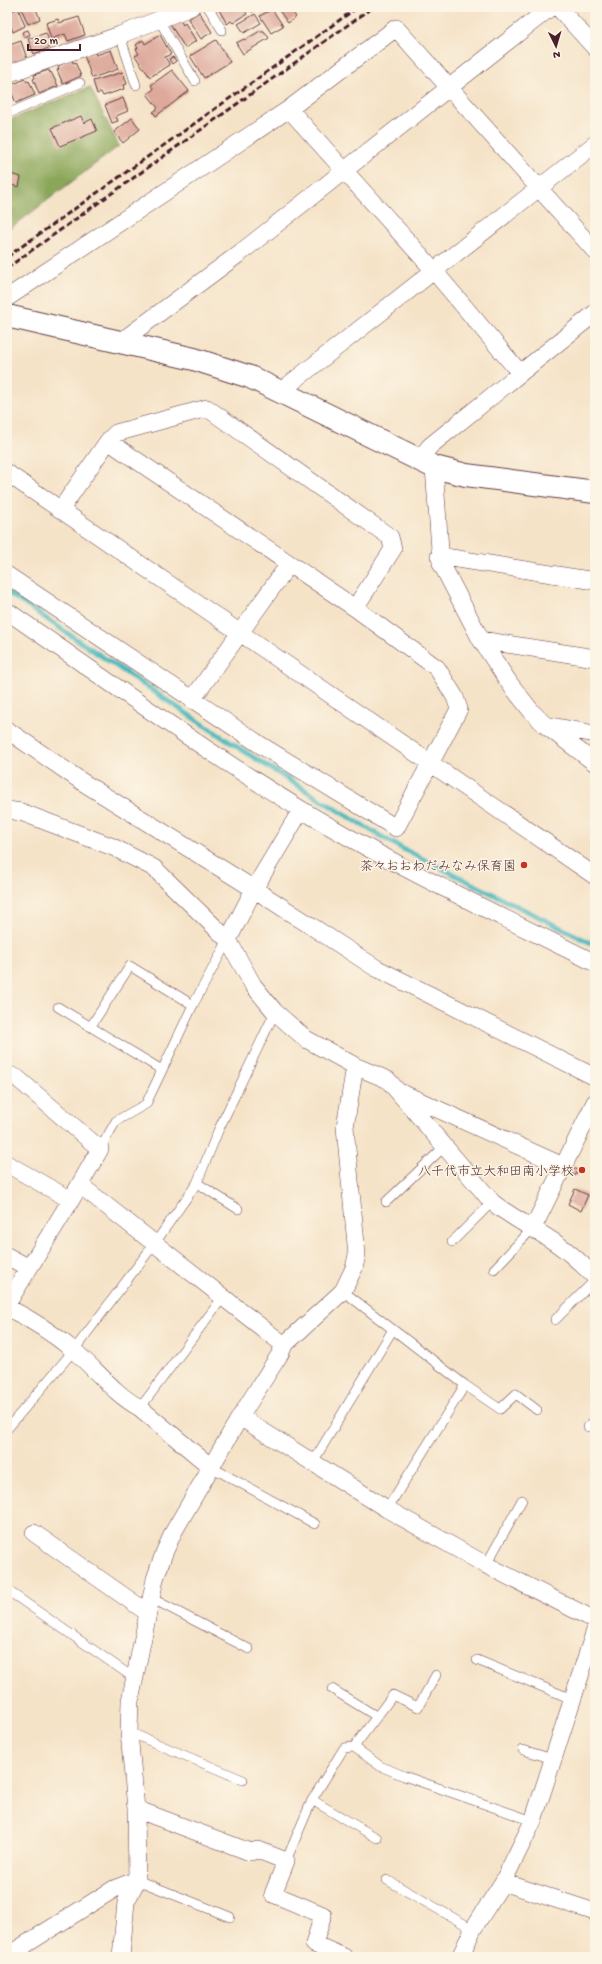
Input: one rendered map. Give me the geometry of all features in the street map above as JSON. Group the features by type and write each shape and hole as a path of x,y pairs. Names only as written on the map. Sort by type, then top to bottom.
{"street":[{"path":"7,74 120,35 156,13 191,7"},
{"path":"119,343 240,253 551,7"},
{"path":"558,7 595,48"},
{"path":"7,298 288,109 396,28 595,251"},
{"path":"288,109 433,270 520,374"},
{"path":"281,391 595,144"},
{"path":"595,313 430,446 426,463 441,563 481,640 510,684 545,725 595,763"},
{"path":"7,316 119,343 194,359 250,377 426,463 466,475 595,492"},
{"path":"61,509 108,441 116,433 207,408 390,537 393,549 355,608"},
{"path":"7,575 262,746 396,828 459,709 455,697 437,668 355,608 108,441"},
{"path":"7,473 595,876"},
{"path":"439,556 595,581"},
{"path":"192,700 289,564"},
{"path":"7,611 191,738 301,810 383,857 595,963"},
{"path":"481,640 595,658"},
{"path":"545,725 595,734"},
{"path":"7,730 84,783 254,889 376,968 595,1077"},
{"path":"7,810 21,812 113,847 154,868 228,940 253,985 275,1012 306,1040 355,1066 388,1080 492,1202 508,1215 533,1228 570,1253 595,1279"},
{"path":"228,940 254,889 301,810"},
{"path":"121,1957 126,1902 137,1880 136,1809 129,1732 130,1701 155,1579 164,1553 174,1531 240,1417 280,1354 284,1345 342,1291 354,1268 357,1255 346,1127 355,1066"},
{"path":"7,1074 17,1078 100,1148 80,1185 7,1305 32,1320 74,1350 127,1402 140,1408 211,1467"},
{"path":"398,1091 563,1166"},
{"path":"533,1228 595,1102"},
{"path":"7,1164 71,1200"},
{"path":"80,1185 284,1345"},
{"path":"7,1256 29,1268"},
{"path":"240,1417 387,1509 486,1565 595,1620"},
{"path":"34,1533 149,1606"},
{"path":"460,1957 473,1929 503,1882 533,1821 595,1630"},
{"path":"136,1809 250,1852 258,1850 286,1861 273,1894 323,1915 314,1944 344,1957"},
{"path":"19,1953 114,1889 137,1880"},
{"path":"503,1882 595,1912"}],"lane":[{"path":"208,7 222,30"},
{"path":"156,13 195,81"},
{"path":"120,35 136,84"},
{"path":"7,114 80,83"},
{"path":"100,1148 116,1121 146,1104 193,1005 228,940"},
{"path":"91,1026 130,966 193,1005"},
{"path":"58,1007 162,1070"},
{"path":"7,1429 74,1350 155,1243 197,1182 218,1131 275,1012"},
{"path":"386,1202 444,1147"},
{"path":"197,1182 238,1209"},
{"path":"452,1242 492,1202"},
{"path":"494,1269 533,1228"},
{"path":"555,1320 595,1279"},
{"path":"342,1291 392,1331 500,1409 516,1394 537,1410"},
{"path":"140,1408 223,1297"},
{"path":"313,1462 392,1331"},
{"path":"387,1509 465,1385"},
{"path":"588,1427 595,1420"},
{"path":"211,1467 315,1524"},
{"path":"486,1565 522,1500"},
{"path":"7,1590 134,1678"},
{"path":"149,1606 249,1649"},
{"path":"477,1660 572,1699"},
{"path":"354,1747 393,1695 418,1707 436,1674"},
{"path":"332,1689 376,1716"},
{"path":"129,1732 243,1780"},
{"path":"286,1861 312,1800 344,1748 354,1747 380,1766 404,1776 533,1821"},
{"path":"523,1750 553,1759"},
{"path":"312,1800 376,1838"},
{"path":"137,1880 230,1917"},
{"path":"387,1880 473,1929"}],"green space":[{"path":"90,87 119,146 7,231 7,138 9,137 7,133 7,121"}],"building":[{"path":"35,7 40,19 28,24 21,8"},
{"path":"223,7 243,7 247,14 233,23 231,21 227,24 219,10"},
{"path":"249,7 260,7 252,12"},
{"path":"281,7 293,7 295,9 292,11 296,17 288,23 278,9"},
{"path":"18,8 25,26 13,32 7,18 7,13"},
{"path":"272,9 283,26 271,33 260,16"},
{"path":"199,12 212,32 201,39 188,19"},
{"path":"255,14 261,23 244,33 238,24"},
{"path":"79,17 85,35 68,41 65,34 51,39 46,23 58,19 59,23"},
{"path":"179,18 183,25 185,23 196,41 185,48 170,24"},
{"path":"28,30 30,35 24,37 22,32"},
{"path":"260,31 264,31 269,38 243,54 236,43 244,39 245,40"},
{"path":"46,33 51,47 34,54 28,39"},
{"path":"160,35 171,54 165,57 170,65 150,77 135,56 139,54 136,49 138,48 136,45 143,40 145,44"},
{"path":"216,40 230,62 204,78 190,56"},
{"path":"21,41 27,59 7,66 7,46"},
{"path":"111,50 118,69 92,78 84,55 95,52 96,55"},
{"path":"173,57 176,61 172,64 169,59"},
{"path":"72,59 73,63 75,62 81,76 63,84 57,70 59,69 58,66"},
{"path":"49,70 58,86 39,94 33,79 35,78 34,75"},
{"path":"172,70 189,91 156,116 153,112 158,108 147,94 154,89 151,85"},
{"path":"123,72 127,84 123,85 124,89 103,96 101,92 97,94 93,81"},
{"path":"25,79 27,82 29,81 35,95 16,103 10,89 13,88 11,85"},
{"path":"123,98 128,111 116,116 118,121 112,123 105,105"},
{"path":"81,116 84,123 92,119 97,131 60,146 52,128"},
{"path":"132,118 140,129 123,143 114,132"},
{"path":"7,173 21,177 19,187 7,184"},
{"path":"574,1168 578,1170 575,1176 571,1173"},
{"path":"575,1189 588,1195 581,1211 568,1204"}],"waterway":[{"path":"7,592 202,724 352,819 403,849 595,945"}],"railway":[{"path":"7,257 358,7"},
{"path":"7,268 373,7"}],"place":[{"name":"茶々おおわだみなみ保育園","path":"524,865"},
{"name":"八千代市立大和田南小学校","path":"582,1170"}]}
